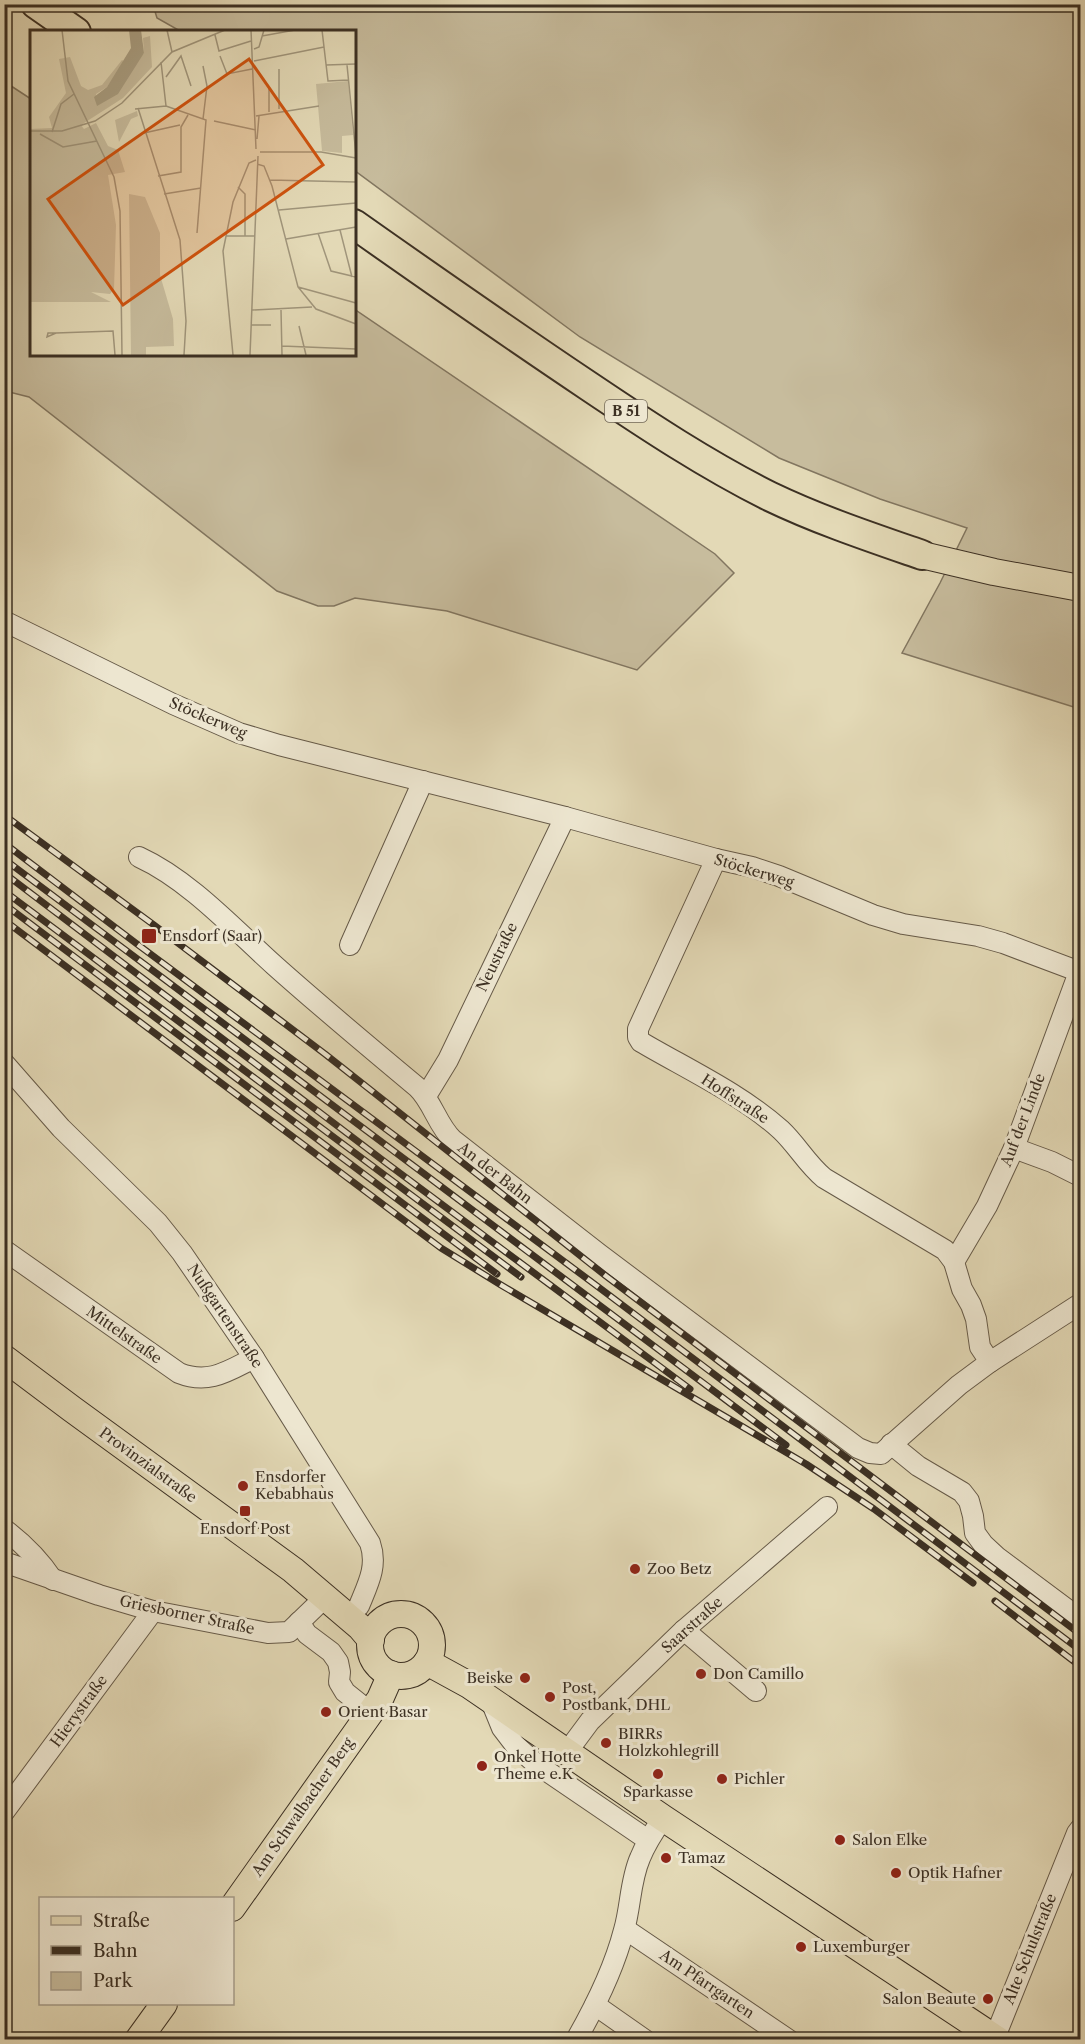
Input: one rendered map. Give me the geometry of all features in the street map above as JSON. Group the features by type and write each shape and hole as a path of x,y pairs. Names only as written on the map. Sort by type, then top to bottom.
{"highway":[{"path":"36,4 73,30"},
{"name":"B 51","path":"356,225 533,349 660,434 719,469 770,496 828,522 922,555"}],"main road":[{"name":"B 51","path":"922,555 994,572 1080,588"},
{"name":"Provinzialstraße","path":"4,1358 129,1452 293,1570 360,1627 371,1640"},
{"name":"Provinzialstraße","path":"293,1570 359,1606 387,1618"},
{"path":"407,1615 416,1618 430,1633 431,1653 420,1670 401,1676 391,1674 377,1665 373,1657 371,1640 374,1631 387,1618 407,1615"},
{"path":"427,1662 469,1685 663,1818 996,2038"},
{"name":"Am Schwalbacher Berg","path":"234,1905 380,1699 391,1674"},
{"path":"138,2040 163,2005"}],"street":[{"name":"Stöckerweg","path":"4,621 173,704 239,733 752,867 893,921 938,931 978,936 1004,943 1079,972"},
{"path":"350,945 423,781"},
{"name":"Neustraße","path":"426,1096 448,1060 565,817"},
{"name":"An der Bahn","path":"139,857 162,868 187,887 322,1008 426,1096 445,1133 453,1140 599,1254 858,1448 870,1453 886,1449"},
{"name":"Hoffstraße","path":"716,859 638,1029 638,1037 641,1042 750,1106 780,1130 824,1178 945,1250 954,1262 962,1289 976,1319 980,1347 990,1362"},
{"name":"Auf der Linde","path":"954,1262 987,1206 1014,1148 1079,972"},
{"name":"Nußgartenstraße","path":"4,1063 61,1128 158,1223 182,1253 254,1358 370,1543 374,1554 373,1572 359,1606"},
{"path":"1014,1148 1052,1162 1080,1176"},
{"name":"Mittelstraße","path":"4,1250 179,1373 192,1378 208,1378 225,1373 254,1358"},
{"path":"1080,1304 990,1362 959,1385 886,1449 962,1492 969,1501 975,1533 983,1544 1080,1619"},
{"name":"Saarstraße","path":"567,1752 590,1720 684,1630 827,1507"},
{"path":"4,1529 26,1545 53,1580"},
{"name":"Griesborner Straße","path":"4,1562 153,1611 268,1633 289,1632 317,1605 327,1599"},
{"name":"Hierystraße","path":"4,1812 153,1611"},
{"path":"296,1625 331,1652 338,1662 339,1682 345,1692 370,1712"},
{"path":"684,1630 756,1691"},
{"path":"491,1701 502,1728 515,1745 535,1762 648,1840"},
{"path":"576,2040 612,1968 625,1929 639,1859 648,1840 663,1818"},
{"name":"Alte Schulstraße","path":"996,2038 1080,1829"},
{"name":"Am Pfarrgarten","path":"625,1929 789,2040"},
{"path":"595,2006 645,2040"}],"green space":[{"path":"153,5 1080,5 1080,709 902,653 967,528 880,499 779,458 580,337 356,171 356,30 178,30 157,18"},
{"path":"5,82 30,98 30,356 356,356 356,310 715,554 734,573 637,670 447,611 355,598 334,606 318,606 277,591 29,397 5,391"}],"railway":[{"path":"4,815 325,1054 606,1276 1080,1634"},
{"path":"4,843 1080,1650"},
{"path":"4,859 786,1445"},
{"path":"4,873 389,1165 690,1389"},
{"path":"4,891 521,1277"},
{"path":"4,904 497,1274"},
{"path":"4,920 441,1248 806,1464 874,1509 973,1583"},
{"path":"995,1601 1080,1666"}],"place":[{"name":"Ensdorf (Saar)","path":"149,936"},
{"name":"Ensdorfer Kebabhaus","path":"243,1486"},
{"name":"Ensdorf Post","path":"245,1511"},
{"name":"Zoo Betz","path":"635,1569"},
{"name":"Don Camillo","path":"701,1674"},
{"name":"Beiske","path":"525,1678"},
{"name":"Post, Postbank, DHL","path":"550,1697"},
{"name":"Orient Basar","path":"326,1712"},
{"name":"BIRRs Holzkohlegrill","path":"606,1743"},
{"name":"Onkel Hotte Theme e.K","path":"482,1766"},
{"name":"Sparkasse","path":"658,1774"},
{"name":"Pichler","path":"722,1779"},
{"name":"Salon Elke","path":"840,1840"},
{"name":"Tamaz","path":"666,1858"},
{"name":"Optik Hafner","path":"896,1873"},
{"name":"Luxemburger","path":"801,1947"},
{"name":"Salon Beaute","path":"988,1999"}]}
